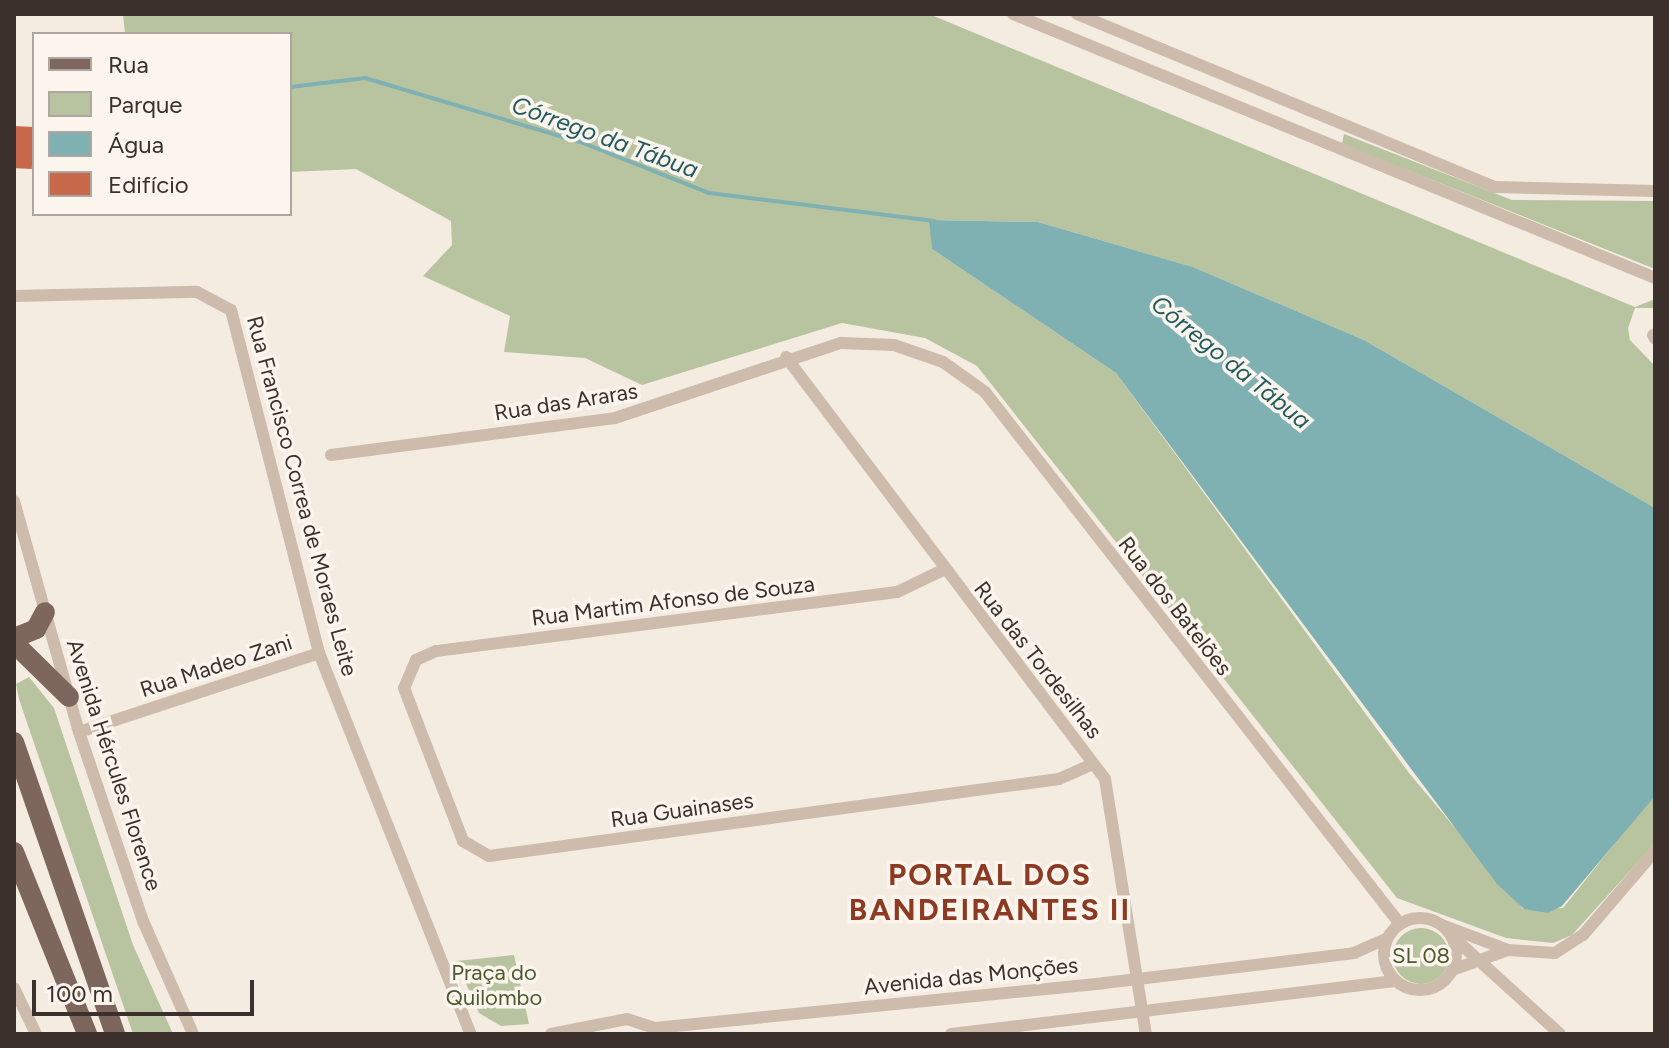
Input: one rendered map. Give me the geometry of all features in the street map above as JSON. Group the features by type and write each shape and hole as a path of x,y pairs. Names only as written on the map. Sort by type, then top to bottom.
{"main road":[{"path":"45,612 36,629 14,640 69,697"},
{"path":"14,742 115,1034"},
{"path":"14,852 87,1034"}],"street":[{"path":"1013,14 1655,278"},
{"path":"1077,14 1341,120 1495,187 1655,191"},
{"path":"1328,145 1341,120"},
{"name":"Rua Francisco Correa de Moraes Leite","path":"14,296 197,292 231,310 319,653 471,1034"},
{"name":"Rua das Araras","path":"331,455 615,418 786,357 841,343 894,345"},
{"name":"Rua dos Batelões","path":"894,345 943,362 985,392 1400,924"},
{"name":"Rua das Tordesilhas","path":"786,357 943,570 1093,764 1113,796 1146,1034"},
{"name":"Avenida Hércules Florence","path":"14,501 79,732 143,921 193,1034"},
{"name":"Rua Martim Afonso de Souza","path":"409,668 436,651 897,592 943,570"},
{"name":"Rua Madeo Zani","path":"79,732 319,653"},
{"name":"Rua Guainases","path":"409,668 404,688 458,832 470,849 489,856 1059,779 1093,764"},
{"path":"1395,981 1383,956 1387,938 1400,924 1417,918 1508,950 1545,957 1569,946 1655,851"},
{"path":"1445,928 1479,963 1560,1034"},
{"path":"1445,928 1452,970"},
{"name":"Avenida das Monções","path":"555,1033 627,1019 655,1028 1139,979 1354,953 1387,938"},
{"path":"951,1034 1395,981 1429,989 1452,970 1479,963 1508,950"},
{"path":"14,988 36,1034"}],"green space":[{"path":"123,14 929,14 1635,307 1655,299 1655,308 1635,308 1628,328 1630,340 1655,366 1655,508 1364,340 1193,267 1038,222 930,220 932,249 1116,373 1409,773 1523,909 1563,908 1655,793 1655,843 1572,935 1553,943 1506,938 1397,898 977,366 925,338 842,323 642,385 585,358 504,352 510,316 423,276 452,245 451,221 356,169 292,172 292,32 125,32"},
{"path":"1344,134 1512,200 1655,201 1655,269 1342,144"},
{"path":"29,677 54,708 133,945 173,1034 133,1034 19,699 16,684"},
{"name":"SL 08","path":"1421,928 1441,936 1449,956 1441,976 1421,984 1401,976 1393,956 1401,936"},
{"name":"Praça do Quilombo","path":"514,955 529,1024 501,1026 479,1013 456,961"}],"water":[{"path":"929,220 1038,222 1193,267 1364,340 1655,508 1655,796 1562,906 1548,913 1524,909 1497,884 1116,373 932,249"}],"building":[{"path":"14,126 32,127 32,169 14,168"}],"waterway":[{"name":"Córrego da Tábua","path":"292,87 365,78 583,143 709,193 934,221"}],"district":[{"name":"PORTAL DOS BANDEIRANTES II","path":"990,892"}]}
